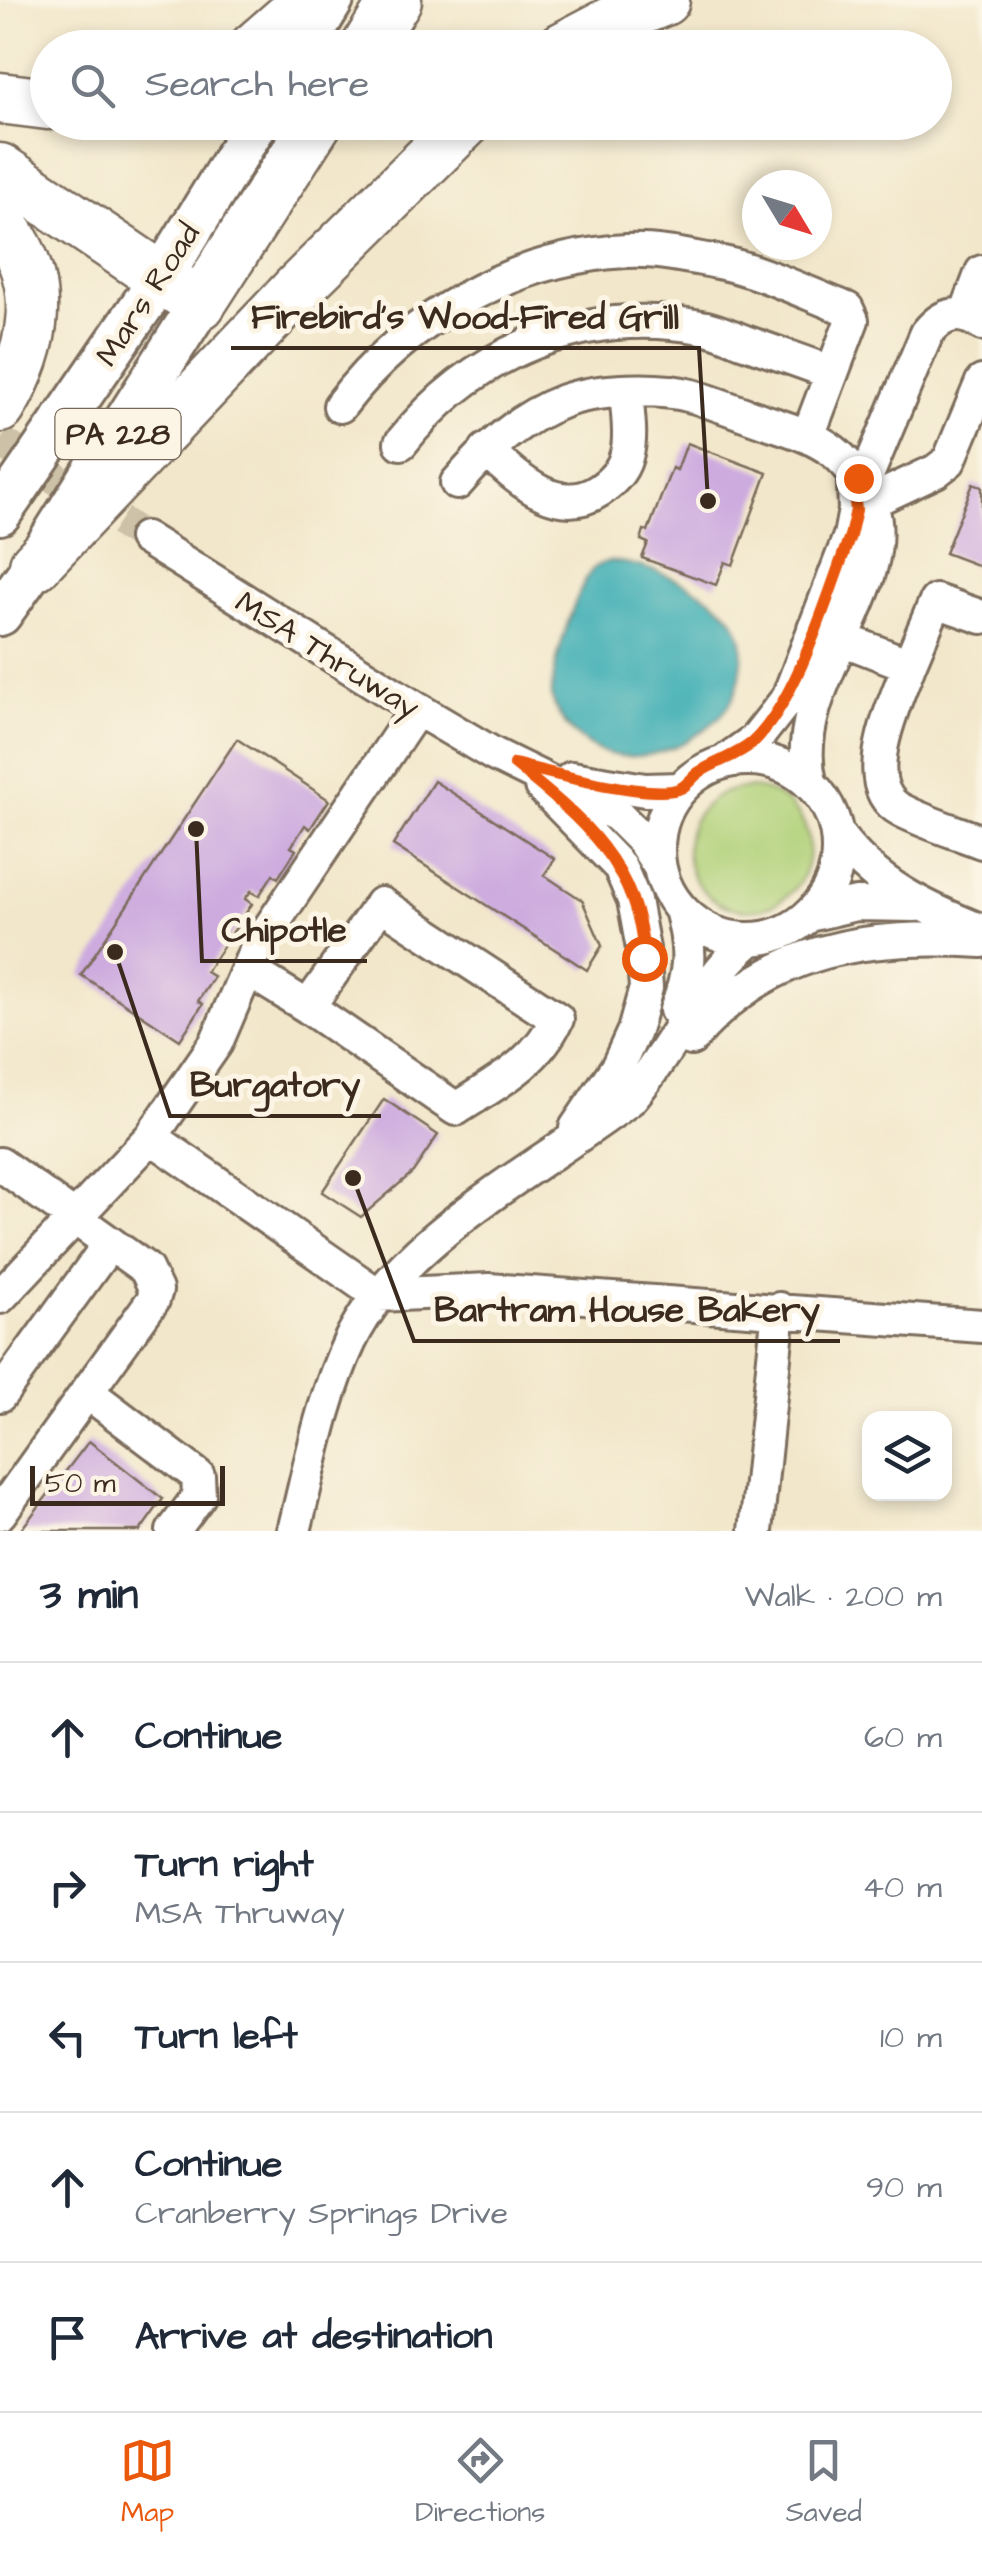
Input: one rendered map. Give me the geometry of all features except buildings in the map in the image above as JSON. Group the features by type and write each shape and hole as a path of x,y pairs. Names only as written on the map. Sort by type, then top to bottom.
{"highway":[{"path":"277,30 309,0"},
{"path":"377,30 396,0"},
{"path":"595,30 664,0"},
{"path":"0,98 30,102"},
{"name":"Mars Road","path":"180,291 303,140"},
{"path":"35,564 299,287 448,140"},
{"path":"0,169 180,291"},
{"path":"0,223 10,235 27,273 33,309 29,347 0,408"}],"main road":[{"path":"314,30 332,0"},
{"name":"Mars Road","path":"0,614 35,564 180,291 248,140"},
{"name":"Mars Road","path":"0,513 180,291"}],"street":[{"path":"340,406 393,346 454,302 550,263 628,250 722,262 847,309 852,320 808,436"},
{"path":"861,486 927,333 946,316 974,319 982,272"},
{"path":"401,443 435,402 485,365 556,333 617,322 702,327 832,372"},
{"path":"861,486 926,476 949,461 982,382"},
{"path":"486,450 526,486 564,501 591,496 615,479 628,453 626,391"},
{"path":"458,484 486,450 524,420 568,400 626,391 688,395 808,436 833,451 861,486 876,526 872,556 777,714 755,740 727,760 700,772 669,805 659,833 660,866 668,891 681,910 711,932 751,939 784,931 809,915 828,892 837,834"},
{"name":"MSA Thruway","path":"145,538 417,709 514,764 617,814 660,866"},
{"path":"982,617 936,601 909,665 877,768 884,792 897,808 982,842"},
{"path":"828,634 909,665"},
{"path":"828,634 810,715 806,766 810,782 828,806 837,834 863,866 919,906 982,931"},
{"path":"0,1297 151,1137 216,1043 258,947 417,709"},
{"path":"727,760 771,761 810,782"},
{"path":"514,764 578,821 620,867 634,900 643,949 646,988 634,1031 572,1142"},
{"name":"MSA Thruway","path":"514,764 645,790 680,789"},
{"path":"248,970 456,1109 517,1069 546,1043 557,1018 381,904 308,1007"},
{"path":"809,915 856,904 919,906"},
{"path":"572,1142 644,1069 674,1016 689,976 689,947 681,910"},
{"path":"294,1531 332,1387 350,1341 378,1294 427,1246 630,1099 649,1078 709,983 751,939"},
{"path":"572,1142 637,1104 712,1014 753,984 804,957 838,946 878,941 982,941"},
{"path":"151,1137 378,1294 489,1290 982,1326"},
{"path":"0,1164 146,1269 156,1290 154,1300 0,1513"},
{"path":"0,1395 110,1243"},
{"path":"756,1531 779,1309"},
{"path":"87,1392 198,1476 199,1496 173,1531"}],"green space":[{"path":"748,788 771,792 791,806 805,826 809,849 805,872 791,892 771,906 748,910 725,906 705,892 691,872 687,849 691,826 705,806 725,792"}],"water":[{"path":"609,561 644,567 702,593 731,617 742,640 738,685 725,711 682,743 646,755 610,754 592,747 565,723 552,696 560,649 573,608 588,575"}],"tunnel":[{"path":"0,441 145,538"}],"place":[{"name":"Firebird's Wood-Fired Grill","path":"708,501"},
{"name":"Chipotle","path":"196,829"},
{"name":"Burgatory","path":"115,952"},
{"name":"Bartram House Bakery","path":"353,1178"}],"route":[{"path":"644,958 634,900 620,867 578,821 514,764 645,790 680,789 700,772 727,760 755,740 788,698 850,536 856,510 851,469 858,478"}]}
